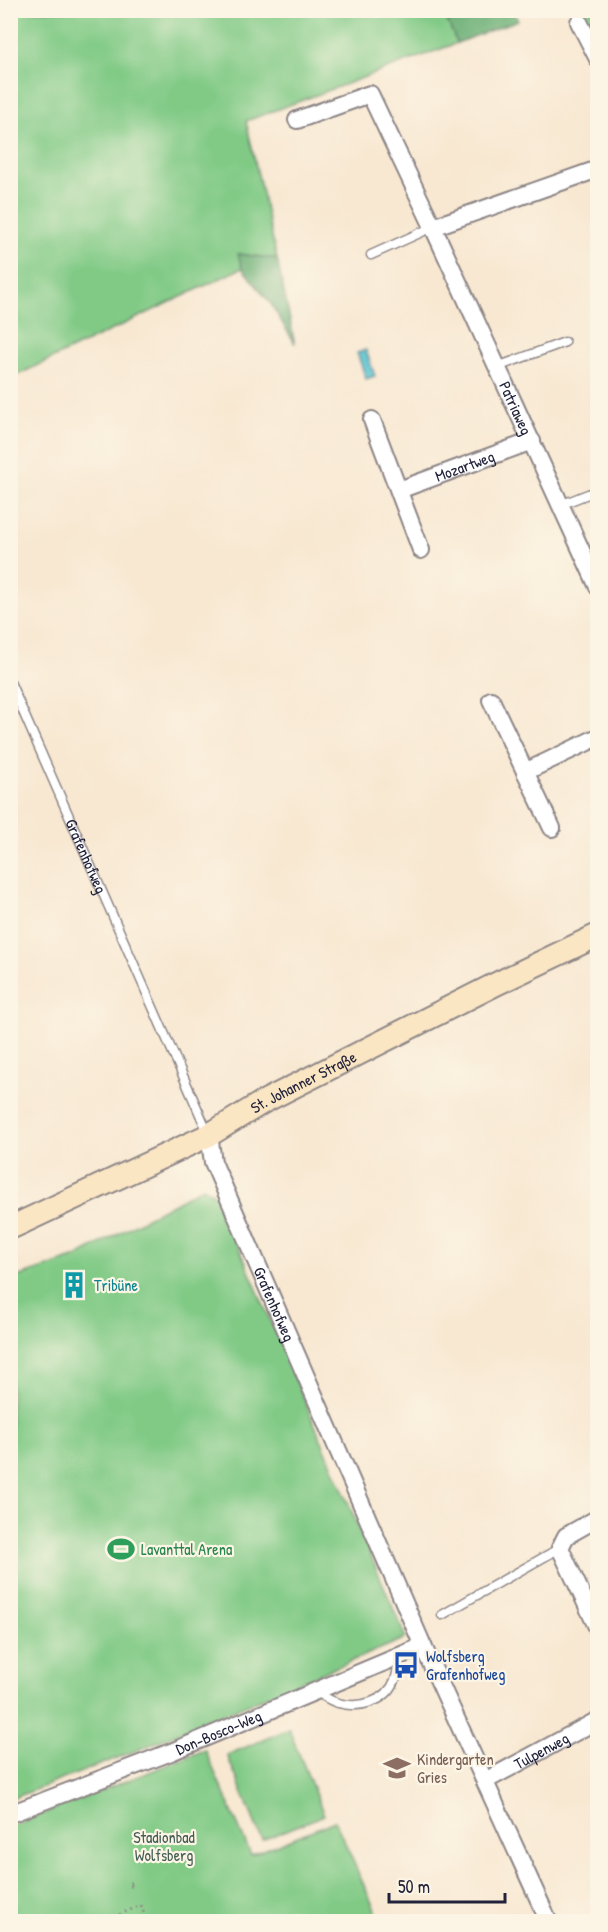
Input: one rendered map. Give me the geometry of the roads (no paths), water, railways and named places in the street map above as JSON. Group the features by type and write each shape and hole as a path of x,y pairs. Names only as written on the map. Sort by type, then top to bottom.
{"street":[{"path":"585,29 597,59"},
{"name":"Patriaweg","path":"297,120 370,94 532,441 597,587"},
{"path":"433,227 597,169"},
{"path":"372,420 421,550"},
{"name":"Mozartweg","path":"399,490 532,441"},
{"path":"491,700 552,828"},
{"path":"525,772 597,737"},
{"name":"St. Johanner Straße","path":"10,1228 209,1135 263,1102 496,984 597,936"},
{"name":"Grafenhofweg","path":"209,1135 213,1162 423,1646 549,1922"},
{"path":"597,1518 566,1536 560,1548 597,1629"},
{"name":"Don-Bosco-Weg","path":"10,1814 171,1752 423,1646"},
{"name":"Tulpenweg","path":"485,1781 597,1720"}],"lane":[{"path":"370,255 433,227"},
{"path":"497,367 564,342"},
{"path":"560,505 597,490"},
{"name":"Grafenhofweg","path":"10,682 209,1135"},
{"path":"442,1615 560,1548"},
{"path":"316,1692 336,1702 351,1706 383,1698 395,1681 399,1656"}],"water":[{"path":"366,350 375,376 366,379 357,353"}],"place":[{"name":"Tribüne","path":"74,1285"},
{"name":"Lavanttal Arena","path":"121,1549"},
{"name":"Wolfsberg Grafenhofweg","path":"406,1665"},
{"name":"Kindergarten Gries","path":"397,1768"}],"park label":[{"name":"Stadionbad Wolfsberg","path":"164,1846"}]}
